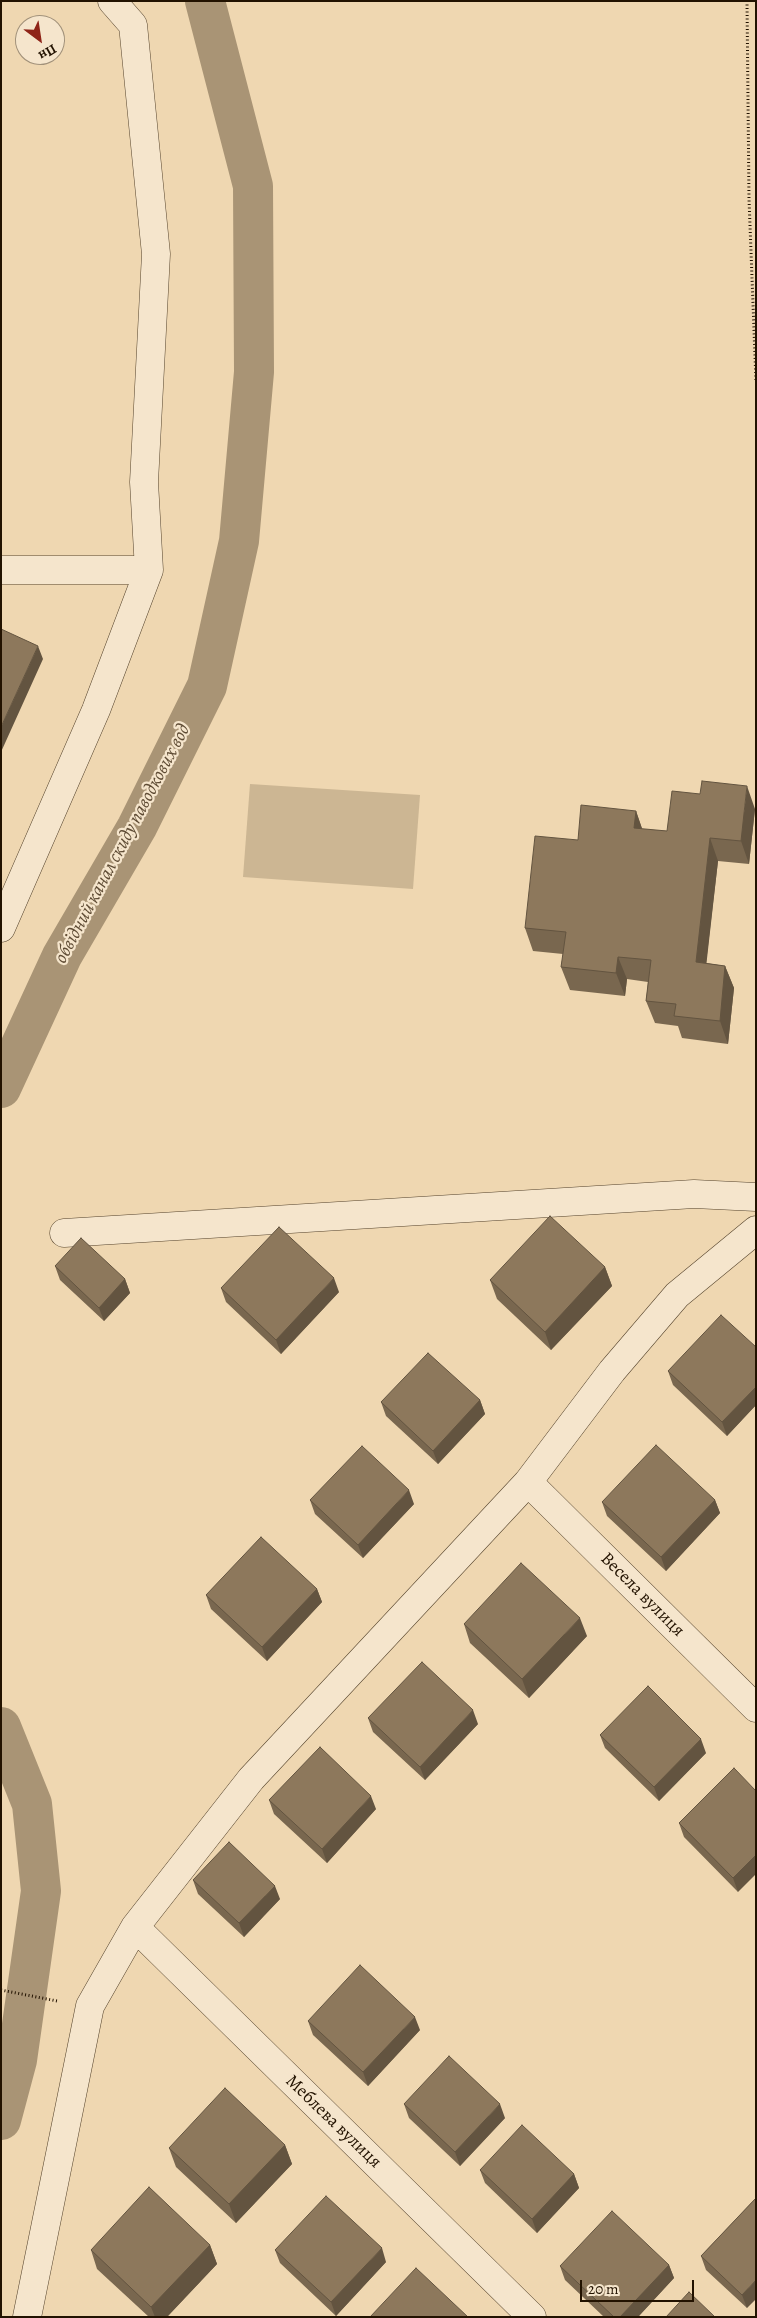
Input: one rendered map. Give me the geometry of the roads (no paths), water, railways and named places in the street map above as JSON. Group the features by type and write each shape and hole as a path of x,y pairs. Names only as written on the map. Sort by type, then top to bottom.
{"street":[{"path":"1,928 96,710 149,570 144,482 156,254 133,25 112,1"},
{"path":"1,570 149,570"},
{"path":"64,1233 694,1194 756,1198"},
{"path":"27,2317 90,2006 135,1927 251,1779 528,1482 612,1371 677,1295 756,1230"},
{"name":"Весела вулиця","path":"528,1482 756,1708"},
{"name":"Меблева вулиця","path":"135,1927 532,2317"}],"waterway":[{"name":"обвідний канал скиду паводкових вод","path":"1,1088 62,956 137,827 207,686 239,541 254,372 253,186 205,1"},
{"name":"обвідний канал скиду паводкових вод","path":"1,1727 32,1804 41,1891 17,2060 1,2120"}]}
